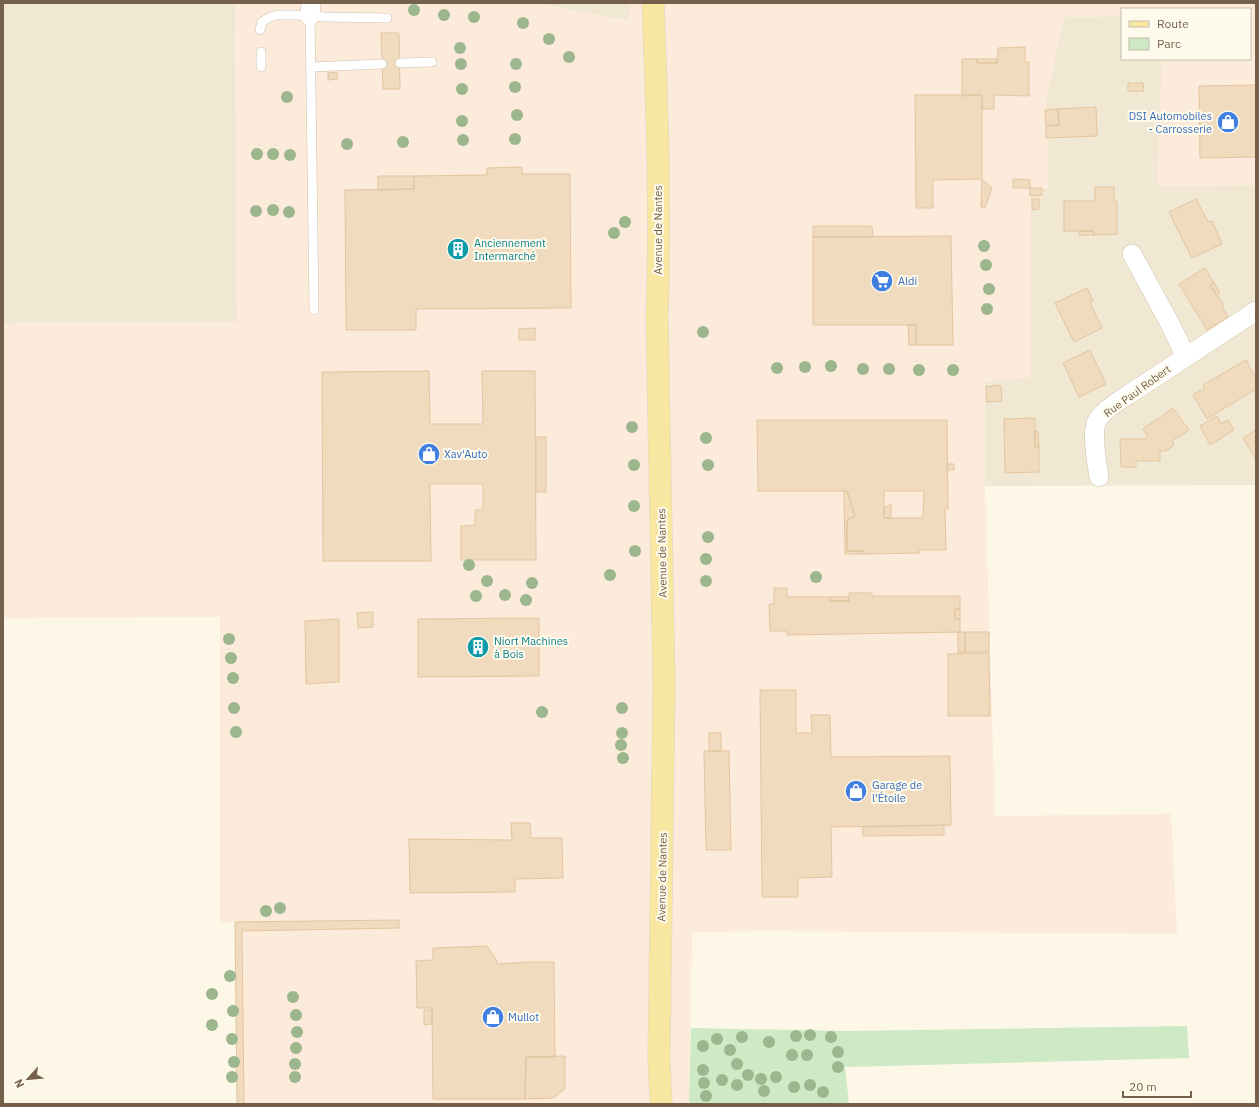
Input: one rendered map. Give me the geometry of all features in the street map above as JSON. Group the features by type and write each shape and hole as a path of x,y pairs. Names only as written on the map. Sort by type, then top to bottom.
{"main road":[{"name":"Avenue de Nantes","path":"653,3 658,217 657,324 664,684 659,1060 661,1104"}],"street":[{"path":"1132,254 1186,357"},
{"name":"Rue Paul Robert","path":"1099,477 1094,439 1097,421 1109,408 1256,311"}],"lane":[{"path":"311,10 314,310"},
{"path":"260,30 262,22 270,17 295,14 311,10 386,18"},
{"path":"261,52 261,67"},
{"path":"400,63 432,62"},
{"path":"311,67 382,64"}],"shaded area":[{"path":"3,3 235,3 237,322 3,323"},
{"path":"235,3 534,3 629,21 630,3 1256,3 1256,185 1157,186 1162,60 1251,60 1251,8 1121,8 1121,16 1064,17 1046,99 1048,188 1031,190 1031,377 985,382 985,486 995,816 1171,814 1177,934 764,931 692,932 689,1104 237,1104 235,922 220,922 220,617 3,618 3,323 237,322"},
{"path":"534,3 630,3 630,21"},
{"path":"1121,16 1121,60 1162,60 1158,186 1256,185 1256,485 985,486 985,382 1031,376 1031,190 1048,188 1046,99 1064,17"}],"green space":[{"path":"1187,1026 1189,1058 845,1067 849,1104 689,1104 691,1028 846,1031"}],"building":[{"path":"381,33 399,33 400,89 383,89"},
{"path":"1025,47 1025,62 1029,62 1029,96 994,95 994,109 982,109 982,95 962,96 962,59 977,59 977,63 997,63 998,48"},
{"path":"977,59 997,59 997,63 977,63"},
{"path":"337,72 338,79 328,80 328,73"},
{"path":"1128,83 1143,83 1144,91 1128,91"},
{"name":"DSI Automobiles - Carrosserie","path":"1256,85 1256,157 1200,158 1199,86"},
{"path":"915,95 982,95 982,179 933,180 933,208 916,208"},
{"path":"1096,107 1097,136 1046,138 1046,126 1059,125 1058,109"},
{"path":"1058,109 1059,125 1046,126 1045,110"},
{"name":"Anciennement Intermarché","path":"522,167 522,174 570,174 571,308 416,309 416,330 346,330 345,190 414,189 414,176 487,175 487,168"},
{"path":"378,176 414,176 414,189 378,190"},
{"path":"982,179 992,188 985,208 981,207"},
{"path":"1013,179 1030,180 1030,188 1013,188"},
{"path":"1095,187 1114,187 1114,201 1117,201 1117,234 1094,235 1093,231 1064,231 1064,201 1095,201"},
{"path":"1030,188 1042,188 1042,195 1030,196"},
{"path":"1032,199 1039,199 1039,209 1032,210"},
{"path":"1196,199 1208,222 1212,221 1222,244 1192,258 1169,212"},
{"path":"813,226 872,226 873,237 813,237"},
{"path":"1079,231 1093,231 1094,235 1079,235"},
{"name":"Aldi","path":"951,236 953,345 916,345 916,325 813,325 813,237"},
{"path":"1205,268 1214,283 1210,285 1224,305 1222,307 1228,317 1207,330 1179,284"},
{"path":"1214,283 1220,293 1216,295 1210,285"},
{"path":"1087,288 1093,301 1090,302 1102,328 1074,342 1055,303"},
{"path":"908,325 916,325 916,345 909,345"},
{"path":"535,328 535,340 519,340 519,329"},
{"path":"1090,350 1106,384 1079,397 1063,363"},
{"path":"1246,360 1256,378 1256,389 1207,419 1193,395 1205,388 1203,385"},
{"name":"Xav'Auto","path":"429,371 430,424 483,424 482,371 535,371 536,560 461,560 461,526 475,525 475,510 483,510 483,484 430,484 431,561 323,561 322,372"},
{"path":"992,385 1001,386 1002,401 987,402 986,386 992,387"},
{"path":"1173,408 1189,430 1172,441 1174,445 1166,451 1160,451 1160,461 1136,461 1136,467 1121,467 1120,439 1145,439 1148,436 1143,429"},
{"path":"1217,416 1221,424 1228,420 1234,430 1210,445 1200,426"},
{"path":"1035,418 1035,447 1039,447 1039,472 1005,473 1004,419"},
{"path":"757,420 947,420 948,509 945,509 946,550 919,550 919,553 864,554 864,551 847,551 847,520 855,516 847,491 758,491","holes":["884,491 924,491 923,518 884,518"]},
{"path":"1256,430 1256,459 1243,438"},
{"path":"1035,431 1038,432 1039,447 1035,447"},
{"path":"536,437 546,437 546,492 536,492"},
{"path":"947,464 954,464 954,470 947,470"},
{"path":"844,491 847,491 855,516 847,520 847,551 864,551 864,554 845,554"},
{"path":"891,504 891,518 884,518 884,508"},
{"path":"774,588 787,588 787,597 830,597 830,601 849,601 849,593 872,593 872,596 960,596 960,609 955,609 955,619 960,619 960,632 787,635 787,631 770,631 769,604 774,604"},
{"path":"830,597 849,597 849,601 830,601"},
{"path":"955,609 960,609 960,619 955,619"},
{"path":"373,612 373,627 358,628 357,613"},
{"name":"Niort Machines à Bois","path":"539,618 539,676 418,677 418,619"},
{"path":"339,619 339,682 306,684 305,621"},
{"path":"958,632 965,632 965,652 958,653"},
{"path":"965,632 989,632 989,652 965,652"},
{"path":"989,653 990,716 948,716 948,654"},
{"name":"Garage de l'Étoile","path":"760,690 796,690 796,733 812,733 811,715 830,715 831,757 950,756 951,825 831,827 832,877 798,878 798,897 762,897"},
{"path":"709,733 721,733 721,751 709,751"},
{"path":"704,751 729,751 731,850 706,850"},
{"path":"511,823 530,823 531,838 562,838 563,878 515,879 515,892 410,893 409,839 512,840"},
{"path":"944,825 944,835 863,836 863,827"},
{"path":"399,920 399,928 242,931 244,1104 237,1104 235,922"},
{"name":"Mullot","path":"487,946 497,961 497,964 554,962 555,1057 526,1057 525,1099 433,1099 432,1008 417,1008 416,961 433,960 433,948"},
{"path":"424,1010 432,1010 432,1024 424,1025"},
{"path":"565,1056 565,1088 554,1098 525,1099 526,1057"}],"place":[{"name":"DSI Automobiles - Carrosserie","path":"1228,122"},
{"name":"Anciennement Intermarché","path":"458,249"},
{"name":"Aldi","path":"882,281"},
{"name":"Xav'Auto","path":"429,454"},
{"name":"Niort Machines à Bois","path":"478,647"},
{"name":"Garage de l'Étoile","path":"856,791"},
{"name":"Mullot","path":"493,1017"}]}
